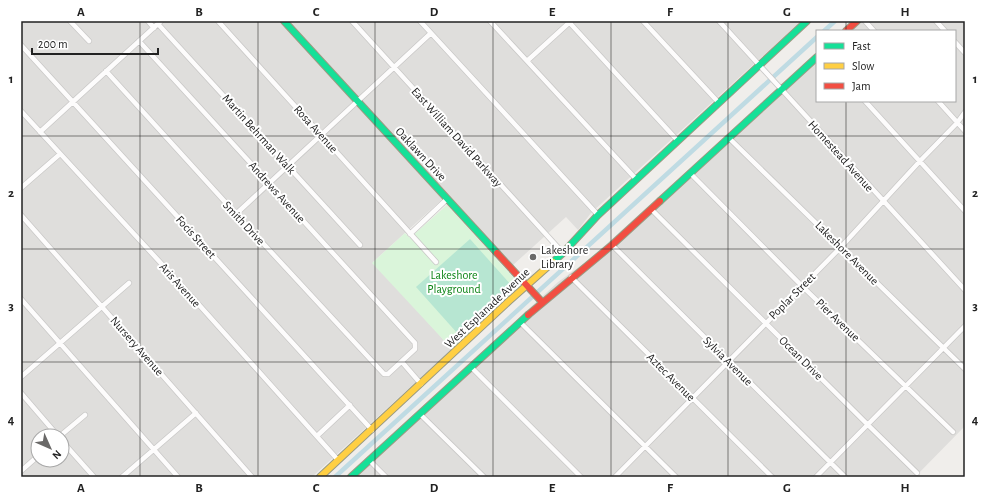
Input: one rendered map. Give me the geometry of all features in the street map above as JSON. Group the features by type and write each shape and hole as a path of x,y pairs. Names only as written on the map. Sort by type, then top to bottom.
{"main road":[{"name":"Oaklawn Drive","path":"284,21 540,301"},
{"name":"West Esplanade Avenue","path":"320,477 528,288 598,215 807,21"},
{"path":"847,30 857,21"},
{"path":"351,477 520,322 540,301 612,245 816,58"}],"street":[{"path":"70,21 89,41"},
{"path":"148,21 154,28"},
{"name":"Rosa Avenue","path":"218,21 436,262"},
{"name":"East William David Parkway","path":"352,21 563,253"},
{"path":"420,21 598,215"},
{"path":"490,21 636,179"},
{"path":"527,61 569,21 678,141"},
{"path":"643,21 718,103"},
{"name":"Homestead Avenue","path":"719,21 965,290"},
{"path":"865,21 873,30"},
{"path":"936,21 944,30"},
{"path":"40,132 159,22"},
{"name":"Martin Behrman Walk","path":"159,22 360,245"},
{"path":"236,214 431,33"},
{"name":"Andrews Avenue","path":"139,41 415,343 415,349 402,362"},
{"path":"956,43 965,53"},
{"name":"Focis Street","path":"21,45 372,430"},
{"name":"Smith Drive","path":"106,71 384,374 388,374 402,362"},
{"path":"866,102 965,211"},
{"path":"939,102 965,131"},
{"name":"Aris Avenue","path":"21,112 338,460"},
{"name":"Poplar Street","path":"615,477 841,247 957,123 965,112"},
{"name":"Lakeshore Avenue","path":"729,138 965,369"},
{"path":"21,188 60,154"},
{"name":"Pier Avenue","path":"690,174 802,286 953,432"},
{"path":"410,234 447,199"},
{"name":"Ocean Drive","path":"651,209 918,473"},
{"name":"Nursery Avenue","path":"21,215 252,477"},
{"name":"Sylvia Avenue","path":"612,245 845,477"},
{"name":"Aztec Avenue","path":"571,277 772,477"},
{"path":"21,378 129,283"},
{"path":"21,299 178,477"},
{"path":"520,322 644,447 676,477"},
{"path":"816,477 965,326"},
{"path":"402,362 421,384"},
{"path":"471,367 581,477"},
{"path":"21,393 52,428"},
{"path":"316,436 350,406"},
{"path":"122,477 196,413"},
{"path":"420,414 484,477"},
{"path":"69,428 85,415"},
{"path":"70,450 94,477"},
{"path":"369,460 386,477"},
{"path":"21,471 30,463"}],"shaded area":[{"path":"21,21 801,21 591,213 578,230 566,217 513,265 448,194 373,262 452,349 312,477 21,477"},
{"path":"852,21 965,21 965,426 915,477 345,477 558,282 590,259 816,54 816,102 956,102 956,30 842,30"}],"green space":[{"name":"Lakeshore Playground","path":"447,205 520,285 452,349 372,263 405,233 410,238"},
{"path":"470,239 512,286 458,334 416,287"}],"waterway":[{"path":"825,30 835,21"},
{"path":"335,477 816,38"}],"traffic: fast":[{"path":"284,21 497,253"},
{"path":"553,262 598,215 807,21"},
{"path":"660,201 816,58"},
{"path":"351,477 528,315"}],"traffic: slow":[{"path":"320,477 553,262"}],"traffic: jam":[{"path":"847,30 857,21"},
{"path":"528,315 612,245 660,201"},
{"path":"497,253 542,302"}],"place":[{"name":"Lakeshore Library","path":"533,257"}]}
